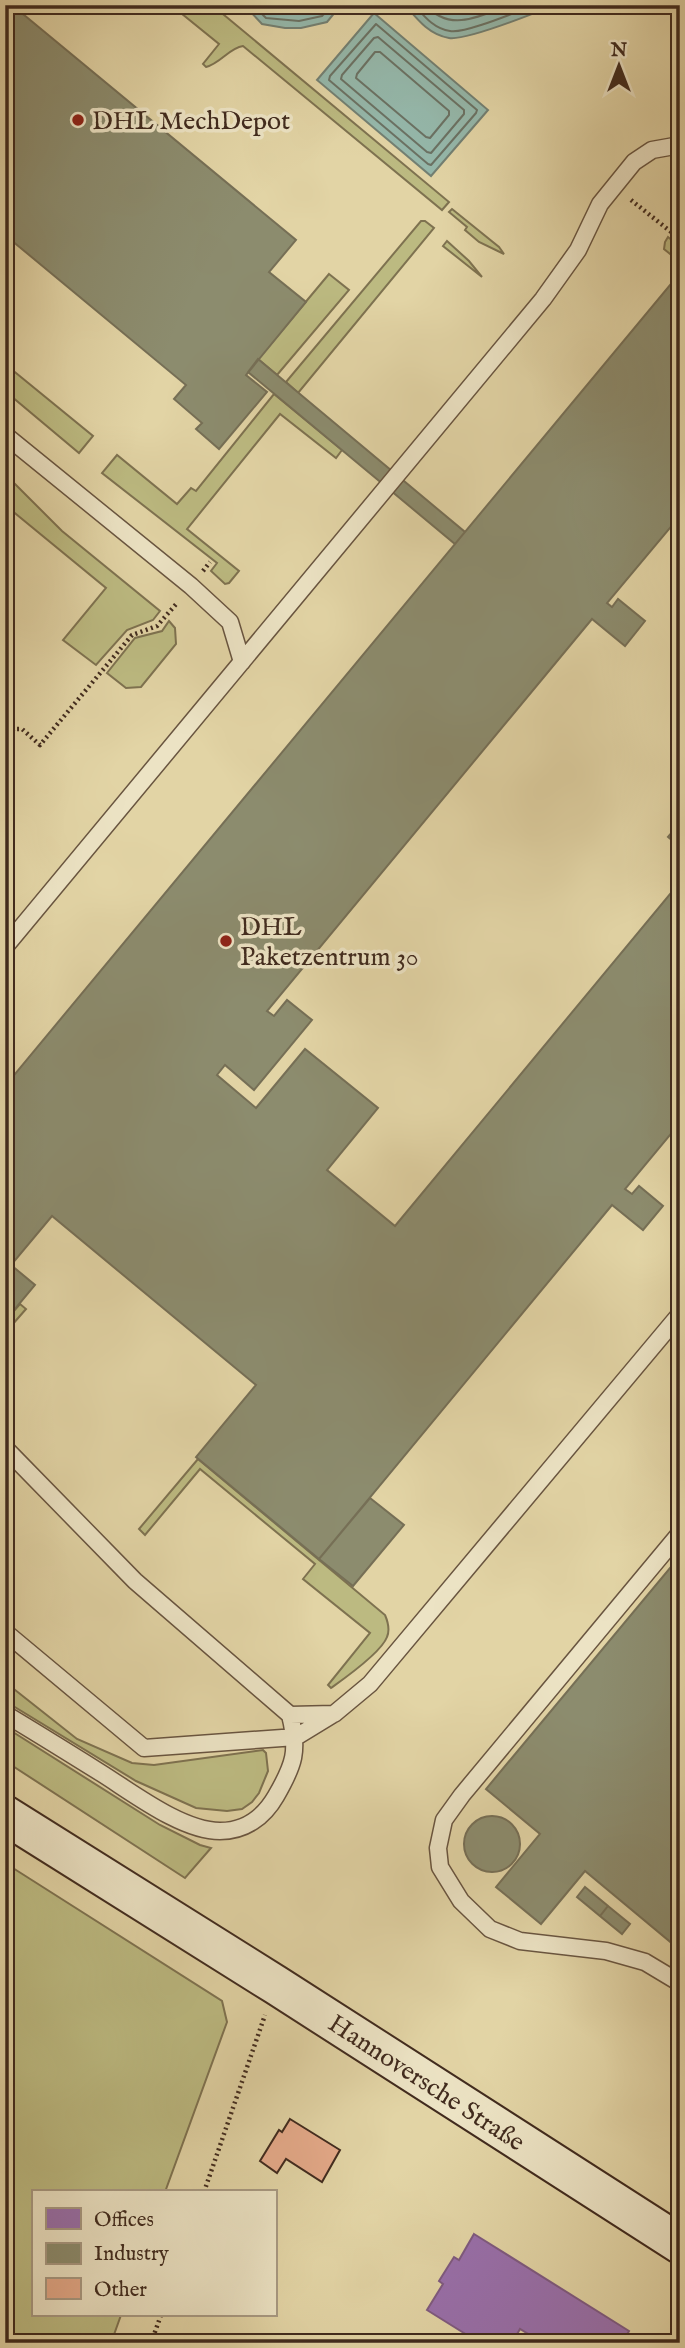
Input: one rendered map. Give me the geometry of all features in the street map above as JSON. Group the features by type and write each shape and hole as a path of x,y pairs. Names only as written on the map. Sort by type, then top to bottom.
{"street":[{"name":"Hannoversche Straße","path":"5,1815 680,2244"}],"lane":[{"path":"5,947 543,299 578,250 600,204 634,162 652,150 680,145"},
{"path":"5,435 191,586 230,622 242,662"},
{"path":"5,1632 144,1748 296,1737 334,1714 370,1684 680,1314"},
{"path":"5,1448 135,1581 290,1716 296,1737 295,1755 288,1776 268,1810 251,1823 235,1830 219,1831 193,1825 152,1805 5,1714"},
{"path":"680,1533 462,1795 444,1820 438,1848 440,1867 461,1901 490,1929 520,1941 606,1951 645,1962 680,1983"},
{"path":"290,1716 334,1714"}],"path":[{"path":"614,186 680,239"},
{"path":"5,739 14,729 22,729 40,745 132,635 157,626 210,562"},
{"path":"205,2190 276,1985"},
{"path":"151,2343 161,2316"}],"shaded area":[{"path":"171,5 212,5 449,202 442,210 243,46 206,67 203,64 219,44"},
{"path":"452,209 504,254 479,242 465,230 467,227 449,212"},
{"path":"421,221 434,228 298,393 286,382"},
{"path":"668,237 680,247 680,262 664,249"},
{"path":"447,241 469,261 482,277 443,246"},
{"path":"329,274 349,290 277,375 258,359"},
{"path":"5,364 93,436 79,453 5,391"},
{"path":"274,394 342,450 336,458 280,414 187,529 239,571 225,584 211,571 217,563 102,473 117,455 177,504 191,488 196,491"},
{"path":"5,474 62,531 160,611 153,620 127,630 96,665 63,640 106,588 5,505"},
{"path":"169,621 175,628 176,644 141,687 126,688 107,673 135,638 162,631"},
{"path":"20,1304 26,1309 5,1333 5,1321"},
{"path":"198,1459 385,1615 388,1623 387,1637 378,1650 331,1688 328,1685 370,1633 303,1579 315,1564 200,1469 145,1535 139,1529"},
{"path":"5,1682 77,1739 132,1763 154,1765 263,1750 266,1753 268,1771 259,1793 242,1809 227,1811 196,1808 136,1781 5,1701"},
{"path":"5,1727 160,1825 211,1848 185,1878 5,1761"},
{"path":"5,1863 222,2001 227,2022 166,2190 32,2190 32,2316 121,2316 111,2343 5,2343"}],"water":[{"path":"244,5 341,5 327,22 301,28 285,28 262,24"},
{"path":"405,5 555,5 485,31 449,38 429,30"},
{"path":"374,13 488,110 431,176 317,80"}],"building: Offices":[{"path":"474,2234 629,2331 622,2343 543,2343 520,2329 512,2343 480,2343 427,2310 443,2284 439,2281 454,2257 459,2260"}],"building: Industry":[{"name":"DHL MechDepot","path":"5,5 12,5 296,240 269,272 306,302 246,375 267,392 219,449 196,429 202,423 174,399 186,385 5,235"},
{"name":"DHL Paketzentrum 30","path":"680,273 680,516 607,603 612,607 618,599 645,621 625,646 592,619 267,1011 274,1016 287,1000 312,1020 254,1090 225,1065 217,1075 256,1108 305,1049 378,1108 327,1170 395,1226 680,882 680,1123 625,1189 632,1194 639,1186 663,1206 643,1230 612,1205 319,1559 196,1457 256,1385 52,1216 11,1265 35,1285 5,1321 5,1086"},
{"path":"258,359 465,532 455,544 248,372"},
{"path":"680,823 680,847 668,837"},
{"path":"370,1498 404,1525 353,1586 319,1559"},
{"path":"680,1556 680,1950 585,1871 541,1924 496,1887 540,1834 486,1789"},
{"path":"492,1816 503,1818 512,1824 518,1833 518,1855 512,1864 503,1870 492,1872 481,1870 472,1864 466,1855 464,1844 466,1833 472,1824 481,1818"},
{"path":"585,1887 608,1906 600,1916 577,1897"},
{"path":"608,1906 630,1924 622,1934 600,1916"}],"building: Other":[{"path":"290,2119 340,2150 322,2182 286,2159 277,2173 260,2161 279,2130 282,2132"}],"place":[{"name":"DHL MechDepot","path":"78,120"},
{"name":"DHL Paketzentrum 30","path":"226,941"}]}
